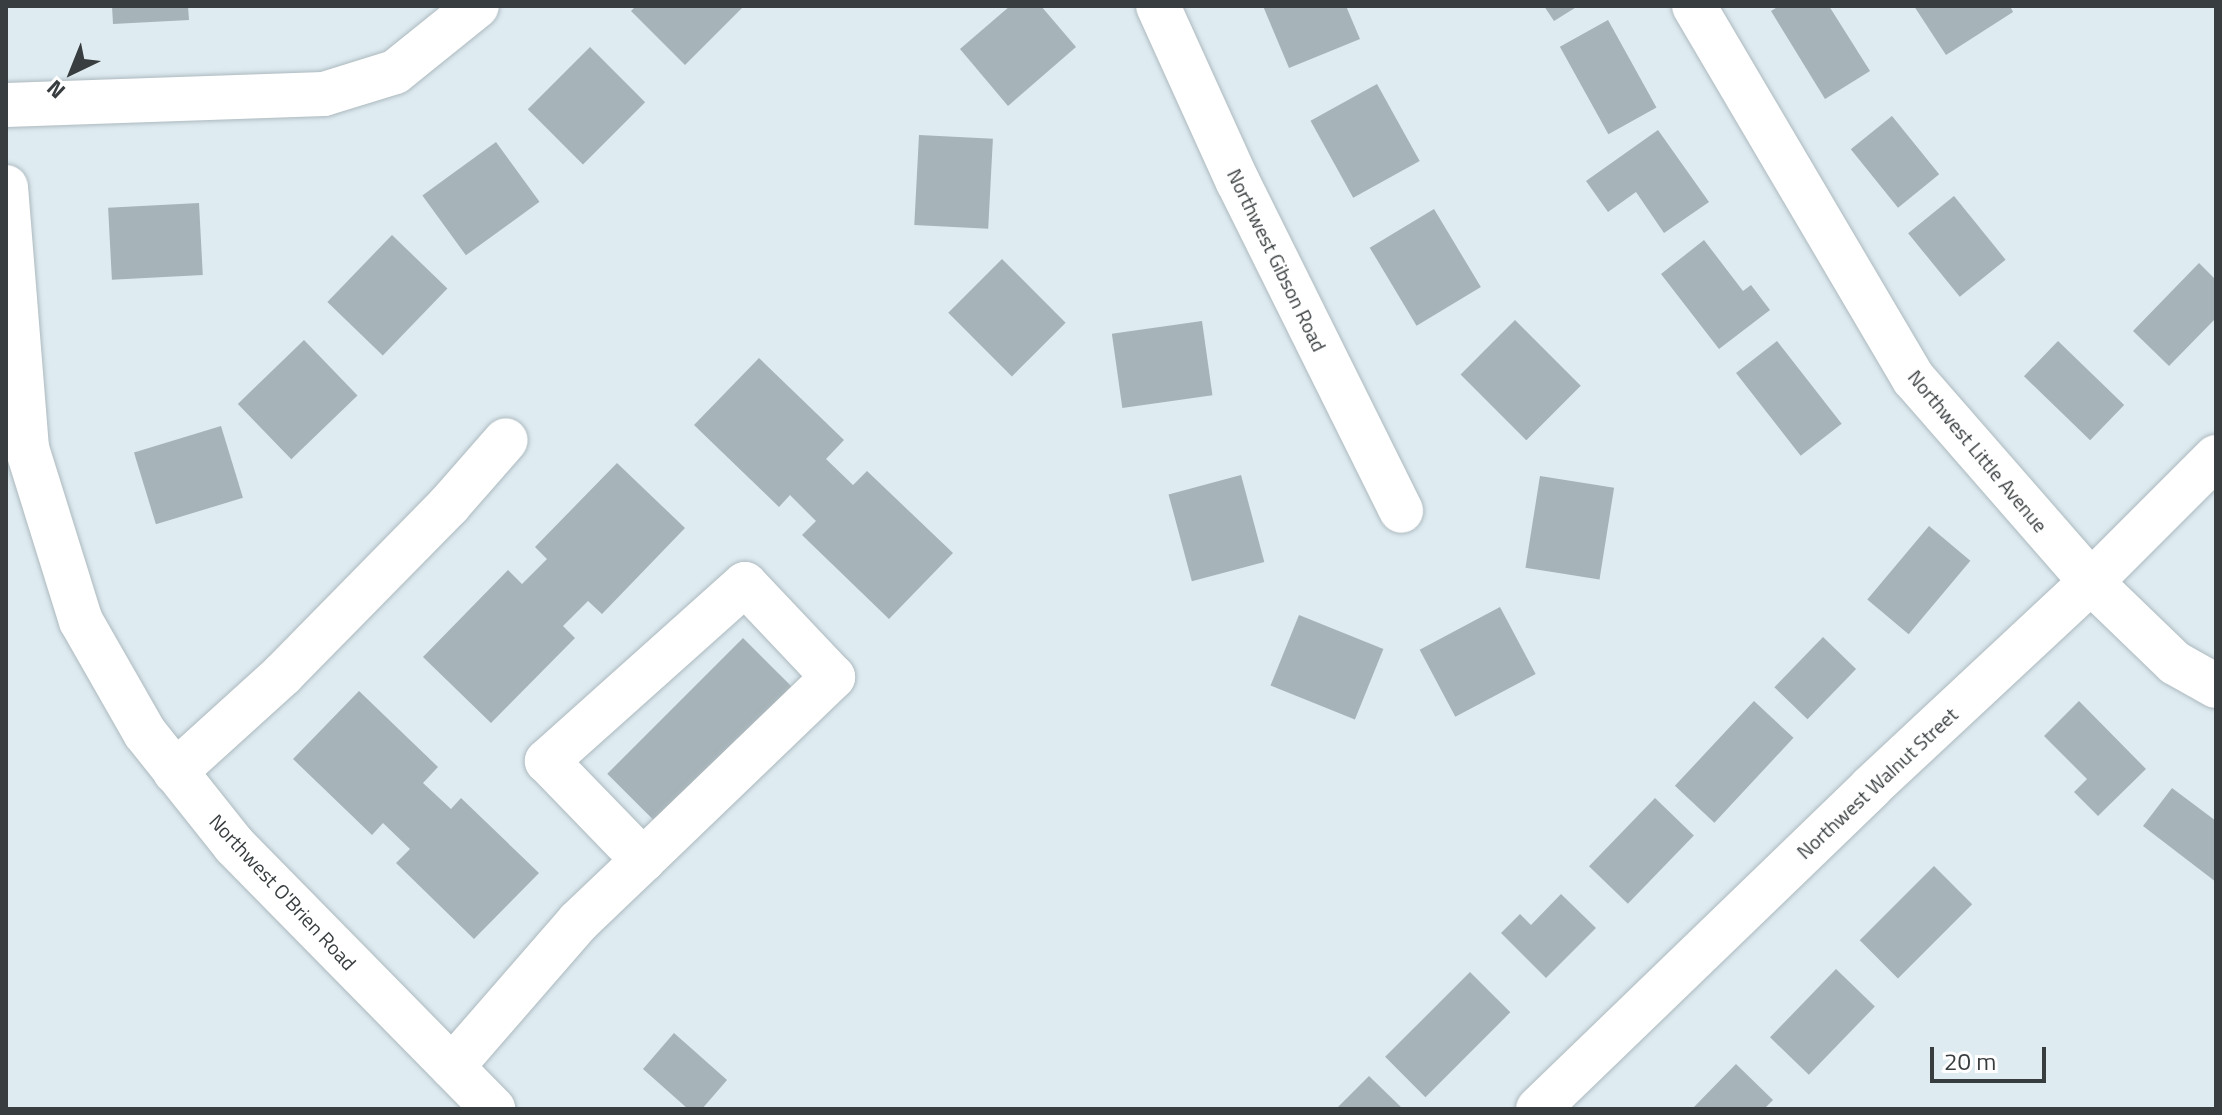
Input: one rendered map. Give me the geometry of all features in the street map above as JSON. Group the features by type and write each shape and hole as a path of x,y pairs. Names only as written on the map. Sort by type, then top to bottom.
{"street":[{"path":"6,105 324,94 395,72 477,6"},
{"name":"Northwest Gibson Road","path":"1158,6 1238,182 1401,511"},
{"name":"Northwest Little Avenue","path":"1694,6 1914,379 2091,582 2175,663 2216,686"},
{"name":"Northwest O'Brien Road","path":"6,187 27,448 81,621 145,733 234,845 493,1109"},
{"path":"175,772 283,674 449,505 506,440"},
{"name":"Northwest Walnut Street","path":"1538,1109 1871,787 2091,582 2216,457"},
{"path":"452,1067 578,922 643,860 833,677 745,584 547,761 643,860"}],"building":[{"path":"112,6 188,6 189,20 113,24"},
{"path":"636,6 744,6 685,65 631,11"},
{"path":"1010,6 1041,6 1076,47 1008,106 960,49"},
{"path":"1263,6 1346,6 1360,39 1289,68"},
{"path":"1544,6 1578,6 1554,21"},
{"path":"1779,6 1829,6 1870,71 1825,99 1771,11"},
{"path":"1914,6 2010,6 2013,12 1946,55"},
{"path":"1608,20 1656,107 1608,134 1560,47"},
{"path":"590,47 645,102 583,164 528,109"},
{"path":"1377,84 1420,161 1353,198 1311,121"},
{"path":"1892,116 1939,174 1898,208 1851,149"},
{"path":"1658,130 1709,202 1664,233 1636,192 1608,212 1586,181"},
{"path":"919,135 993,139 988,229 914,225"},
{"path":"496,142 539,202 466,255 422,195"},
{"path":"1954,196 2006,260 1960,297 1908,233"},
{"path":"199,203 203,275 112,280 108,208"},
{"path":"1434,209 1481,287 1417,326 1370,248"},
{"path":"392,235 447,288 383,355 327,302"},
{"path":"1704,240 1743,291 1751,285 1770,310 1719,349 1661,274"},
{"path":"1002,259 1066,323 1012,376 948,313"},
{"path":"2199,263 2216,280 2216,318 2169,366 2133,331"},
{"path":"1515,320 1581,386 1526,440 1461,374"},
{"path":"1202,321 1212,395 1122,408 1112,334"},
{"path":"304,340 357,395 291,459 238,404"},
{"path":"1777,341 1842,424 1801,456 1736,373"},
{"path":"2058,341 2124,405 2090,440 2024,376"},
{"path":"759,358 844,440 826,459 853,485 867,471 953,553 889,619 802,535 816,521 790,495 779,507 694,425"},
{"path":"221,426 243,498 156,524 134,453"},
{"path":"617,463 685,528 602,614 588,601 563,626 575,638 491,723 423,657 508,570 522,584 547,559 535,547"},
{"path":"1241,475 1264,562 1192,581 1169,494"},
{"path":"1540,476 1614,488 1600,580 1525,568"},
{"path":"1929,526 1970,561 1909,634 1867,600"},
{"path":"1500,607 1536,674 1455,717 1420,650"},
{"path":"1299,615 1383,649 1355,720 1271,685"},
{"path":"1823,637 1856,669 1807,719 1774,687"},
{"path":"743,638 795,690 660,826 607,774"},
{"path":"359,691 438,767 423,783 451,809 461,798 539,873 474,939 396,863 410,849 383,823 372,835 293,759"},
{"path":"1754,701 1793,738 1714,823 1675,786"},
{"path":"2079,701 2146,769 2098,816 2074,792 2087,779 2044,736"},
{"path":"2172,788 2216,821 2216,882 2143,826"},
{"path":"1655,798 1694,836 1628,904 1589,866"},
{"path":"1934,866 1972,904 1898,978 1860,940"},
{"path":"1561,894 1596,928 1546,978 1501,933 1520,914 1531,925"},
{"path":"1836,969 1875,1007 1809,1075 1770,1037"},
{"path":"1470,972 1510,1012 1425,1097 1385,1057"},
{"path":"674,1033 727,1080 702,1109 688,1109 643,1069"},
{"path":"1736,1064 1773,1100 1764,1109 1692,1109"},
{"path":"1369,1076 1403,1109 1336,1109"}]}
